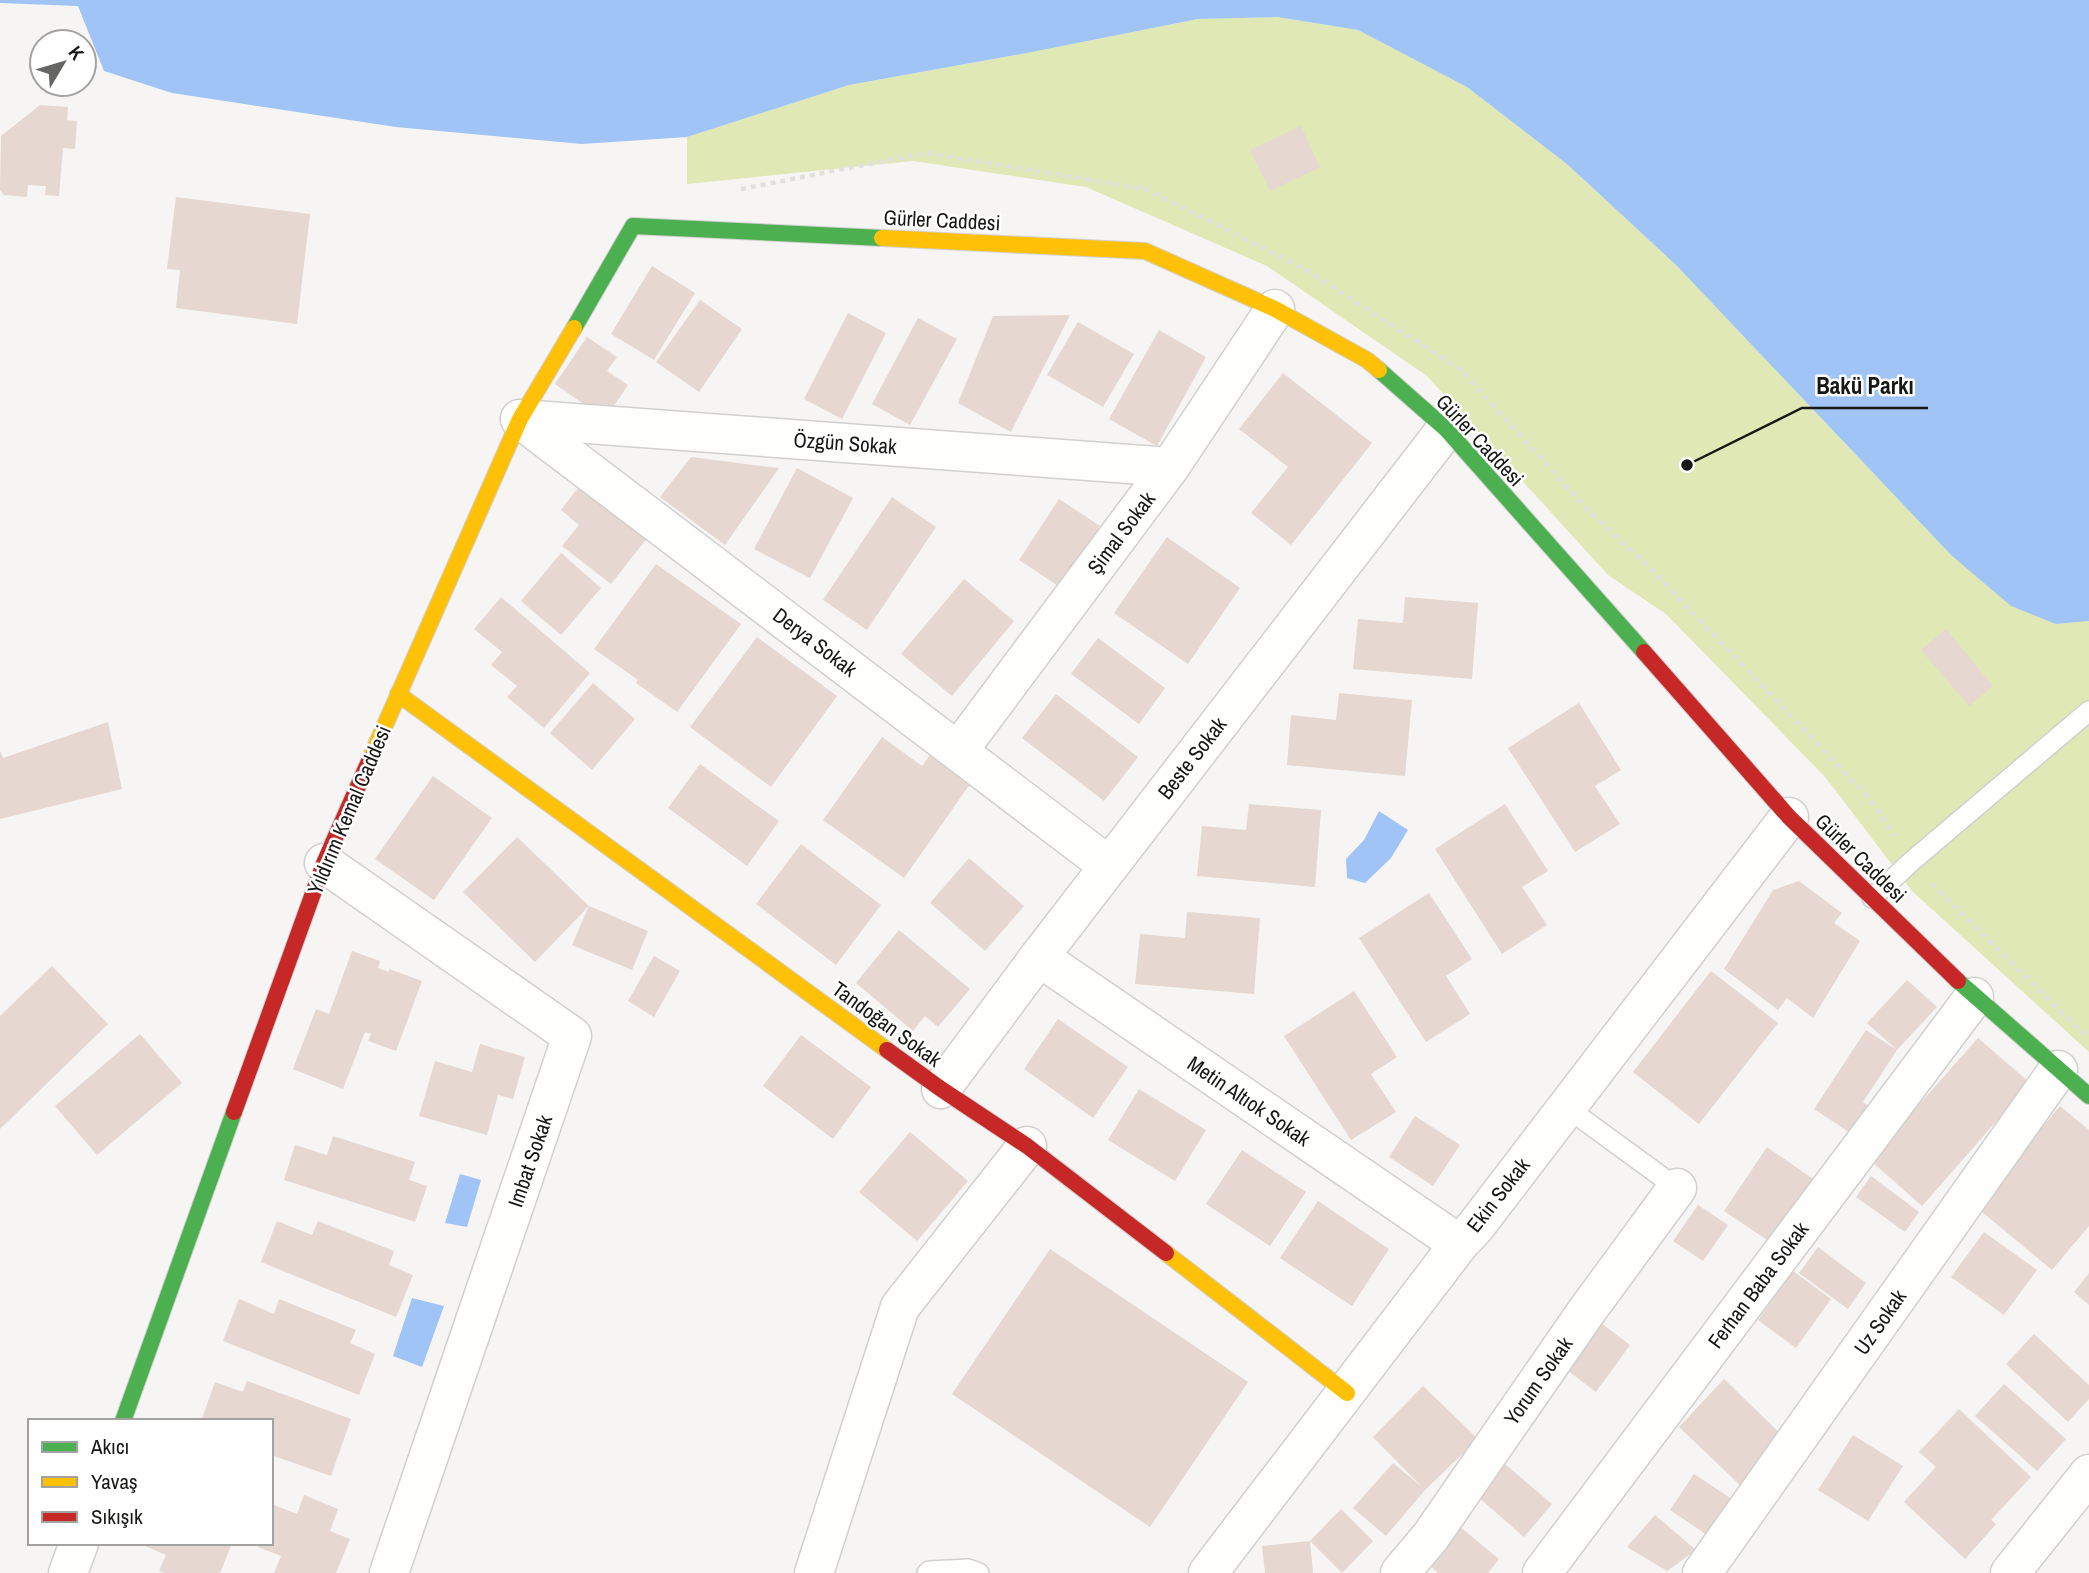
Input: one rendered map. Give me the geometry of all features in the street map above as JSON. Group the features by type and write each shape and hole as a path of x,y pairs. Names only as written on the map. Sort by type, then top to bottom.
{"street":[{"name":"Gürler Caddesi","path":"633,226 1145,251 1275,309 1367,360 1446,429 1789,817 1974,997 2089,1096"},
{"name":"Yıldırım Kemal Caddesi","path":"124,1419 324,863 520,419 633,226"},
{"name":"Şimal Sokak","path":"958,751 1170,467 1275,309"},
{"name":"Özgün Sokak","path":"520,419 1170,467"},
{"name":"Derya Sokak","path":"520,419 1109,866"},
{"name":"Beste Sokak","path":"941,1089 1039,957 1446,429"},
{"name":"Tandoğan Sokak","path":"398,694 941,1089 1027,1146 1347,1393"},
{"name":"Ekin Sokak","path":"1208,1573 1789,817"},
{"name":"Imbat Sokak","path":"324,863 572,1036 389,1573"},
{"name":"Metin Altıok Sokak","path":"1039,957 1459,1244"},
{"name":"Ferhan Baba Sokak","path":"1542,1573 1974,997"},
{"name":"Uz Sokak","path":"1702,1573 2057,1070"},
{"path":"814,1573 900,1307 1027,1146"},
{"name":"Yorum Sokak","path":"1400,1573 1432,1536 1586,1312 1677,1188"},
{"path":"2010,1573 2089,1474"},
{"path":"68,1573 78,1545"}],"lane":[{"path":"1872,898 2089,710"},
{"path":"1566,1107 1677,1188"},
{"path":"927,1573 968,1569 979,1573"}],"green space":[{"path":"1277,17 1358,30 1467,87 1568,165 1677,266 1951,555 2056,624 2089,621 2089,1052 1912,891 1826,778 1666,614 1608,575 1427,376 1267,266 1086,187 913,161 687,184 687,137 849,85 1198,19"}],"water":[{"path":"0,0 2089,0 2089,621 2056,624 2011,606 1951,555 1677,266 1568,165 1467,87 1358,30 1277,17 1198,19 849,85 687,137 582,144 396,127 172,93 104,71 98,56 98,28 87,28 78,6 0,3"},
{"path":"1379,811 1408,830 1391,858 1365,883 1347,878 1346,859 1364,840"},
{"path":"460,1174 481,1180 467,1227 445,1223"},
{"path":"412,1298 444,1306 422,1367 393,1356"}],"building":[{"path":"40,105 68,107 67,120 77,121 75,149 63,148 59,196 45,195 46,186 28,185 27,197 4,195 0,190 1,136"},
{"path":"1301,126 1320,167 1270,191 1250,150"},
{"path":"176,197 310,214 297,324 176,308 180,270 167,269"},
{"path":"652,266 695,293 654,360 611,334"},
{"path":"700,300 742,329 699,392 656,362"},
{"path":"848,313 886,333 842,419 804,399"},
{"path":"1070,315 1011,432 958,403 993,316"},
{"path":"918,318 957,339 910,425 872,404"},
{"path":"1078,322 1134,354 1103,407 1047,375"},
{"path":"1159,330 1206,357 1157,446 1109,419"},
{"path":"587,337 617,357 607,371 628,385 605,419 555,384"},
{"path":"1283,373 1372,443 1291,545 1251,513 1288,467 1239,429"},
{"path":"691,457 779,468 725,545 660,497"},
{"path":"797,468 853,498 810,578 754,549"},
{"path":"584,480 651,533 611,584 562,546 579,525 561,510"},
{"path":"892,497 936,527 867,630 823,600"},
{"path":"1059,499 1100,526 1060,587 1019,560"},
{"path":"1167,537 1240,588 1188,664 1114,613"},
{"path":"561,553 601,588 561,635 521,601"},
{"path":"656,564 741,624 677,712 594,649"},
{"path":"964,579 1014,621 952,696 901,654"},
{"path":"501,597 590,673 544,728 507,697 517,686 491,665 502,652 474,629"},
{"path":"1405,597 1478,603 1472,679 1353,669 1358,619 1403,623"},
{"path":"1946,629 1993,686 1969,706 1921,650"},
{"path":"757,637 837,696 771,787 690,727"},
{"path":"1098,638 1165,688 1139,724 1071,674"},
{"path":"593,683 635,719 592,770 550,733"},
{"path":"1339,693 1412,700 1405,776 1287,765 1291,715 1336,720"},
{"path":"1056,694 1138,757 1104,801 1022,738"},
{"path":"1579,703 1621,770 1595,786 1620,824 1575,852 1508,748"},
{"path":"108,722 122,789 0,819 0,751 3,758"},
{"path":"882,737 922,766 935,748 975,777 904,878 823,820"},
{"path":"700,764 779,821 747,866 668,808"},
{"path":"433,776 492,818 434,900 375,859"},
{"path":"1249,804 1321,810 1315,887 1197,876 1202,826 1246,830"},
{"path":"1505,804 1548,871 1522,887 1547,925 1502,954 1435,849"},
{"path":"517,837 589,906 535,962 463,892"},
{"path":"801,844 881,905 836,965 756,904"},
{"path":"969,858 1024,906 985,951 930,903"},
{"path":"1799,881 1842,913 1834,923 1860,941 1813,1018 1787,998 1778,1010 1724,969 1773,890"},
{"path":"1429,893 1472,959 1446,976 1470,1014 1426,1042 1359,938"},
{"path":"589,906 648,931 632,970 572,945"},
{"path":"1187,912 1260,918 1254,994 1135,984 1140,934 1185,938"},
{"path":"899,930 970,989 938,1027 925,1016 913,1031 856,983"},
{"path":"352,951 380,961 378,968 389,972 389,969 422,981 396,1051 368,1041 371,1034 365,1032 343,1089 293,1069 316,1009 329,1014"},
{"path":"654,956 680,971 654,1017 628,1001"},
{"path":"52,966 108,1024 0,1129 0,1016"},
{"path":"1711,971 1778,1023 1699,1124 1633,1072"},
{"path":"1907,980 1937,1007 1897,1050 1867,1023"},
{"path":"1354,991 1397,1057 1371,1074 1396,1112 1351,1140 1284,1036"},
{"path":"1058,1019 1128,1067 1093,1118 1024,1069"},
{"path":"1866,1030 1897,1050 1863,1102 1876,1111 1858,1138 1814,1109"},
{"path":"140,1034 182,1083 97,1155 55,1106"},
{"path":"801,1035 871,1087 833,1139 763,1086"},
{"path":"1978,1038 2030,1083 1922,1206 1870,1160"},
{"path":"480,1044 525,1057 513,1099 498,1095 487,1135 419,1116 435,1061 472,1072"},
{"path":"1139,1089 1206,1130 1175,1181 1108,1140"},
{"path":"2060,1106 2089,1130 2089,1226 2052,1270 1976,1207"},
{"path":"1415,1116 1460,1145 1433,1186 1389,1157"},
{"path":"910,1132 968,1181 917,1241 859,1192"},
{"path":"333,1136 415,1162 409,1180 427,1186 415,1222 284,1180 295,1145 327,1155"},
{"path":"1767,1147 1822,1185 1779,1248 1724,1211"},
{"path":"1242,1150 1306,1192 1270,1246 1206,1204"},
{"path":"1871,1176 1919,1212 1905,1232 1856,1197"},
{"path":"1318,1201 1389,1249 1352,1306 1280,1258"},
{"path":"1698,1205 1728,1225 1703,1261 1673,1241"},
{"path":"277,1221 312,1235 318,1221 394,1251 389,1265 413,1275 396,1317 261,1262"},
{"path":"1984,1232 2037,1270 2004,1315 1951,1277"},
{"path":"1818,1247 1866,1283 1848,1309 1799,1273"},
{"path":"1050,1249 1248,1382 1150,1527 952,1394"},
{"path":"1793,1271 1831,1299 1796,1348 1758,1320"},
{"path":"2089,1273 2089,1305 2074,1292"},
{"path":"239,1299 274,1314 279,1299 356,1330 350,1343 375,1354 359,1395 223,1341"},
{"path":"1601,1323 1630,1345 1596,1392 1567,1370"},
{"path":"2034,1334 2089,1385 2089,1399 2068,1422 2006,1364"},
{"path":"1724,1379 1787,1440 1742,1487 1679,1427"},
{"path":"247,1381 351,1419 331,1476 273,1456 273,1419 202,1419 215,1382 243,1392"},
{"path":"2004,1384 2066,1439 2037,1471 1975,1416"},
{"path":"1423,1386 1478,1439 1425,1490 1386,1536 1353,1508 1393,1463 1422,1487 1373,1437"},
{"path":"1959,1409 2031,1477 1991,1520 1996,1524 1965,1559 1904,1502 1936,1467 1919,1452"},
{"path":"1853,1435 1903,1466 1868,1521 1818,1490"},
{"path":"1505,1464 1552,1504 1524,1537 1478,1497"},
{"path":"1694,1474 1744,1507 1719,1543 1670,1510"},
{"path":"304,1495 338,1509 330,1531 350,1539 336,1573 274,1573 281,1556 258,1547 273,1545 274,1505 297,1514"},
{"path":"1341,1509 1373,1541 1342,1573 1310,1541"},
{"path":"1655,1515 1696,1550 1667,1571 1627,1547"},
{"path":"1460,1527 1499,1559 1488,1573 1438,1573 1429,1565"},
{"path":"1310,1541 1313,1573 1265,1573 1262,1546"},
{"path":"143,1545 231,1545 220,1573 159,1571 166,1555"}],"traffic: fast":[{"path":"574,328 633,226 882,238"},
{"path":"1379,370 1446,429 1644,652"},
{"path":"1958,981 2089,1096"},
{"path":"124,1419 234,1112"}],"traffic: slow":[{"path":"882,238 1145,251 1275,309 1367,360 1379,370"},
{"path":"370,759 520,419 574,328"},
{"path":"398,694 887,1050"},
{"path":"1166,1253 1347,1393"}],"traffic: jam":[{"path":"1644,652 1789,817 1958,981"},
{"path":"234,1112 324,863 370,759"},
{"path":"887,1050 1027,1146 1166,1253"}],"place":[{"name":"Bakü Parkı","path":"1687,465"}]}
